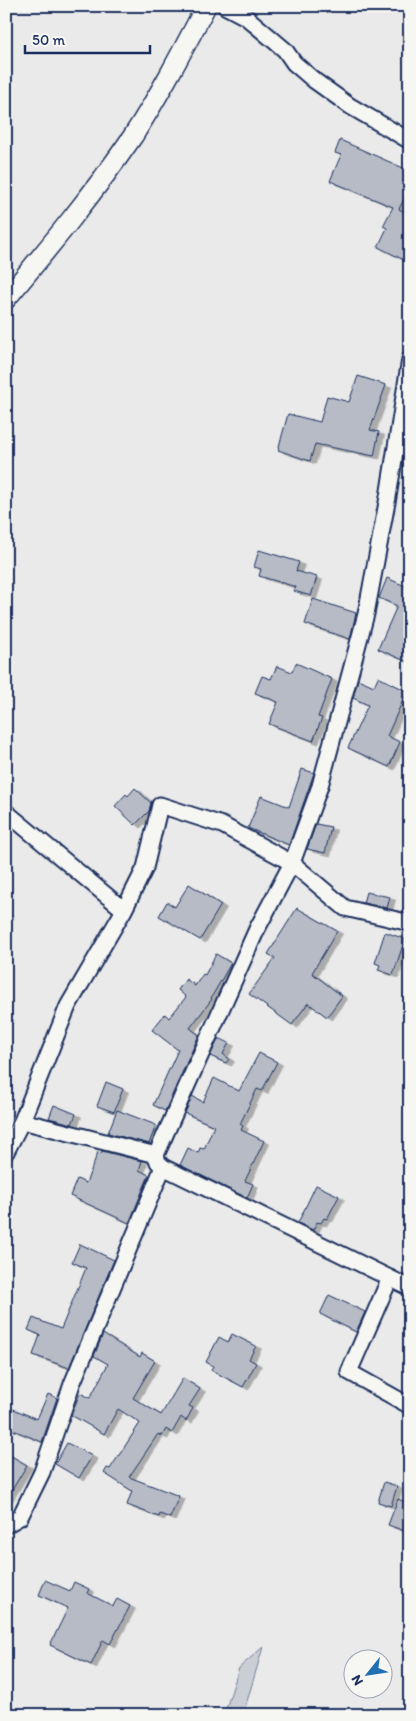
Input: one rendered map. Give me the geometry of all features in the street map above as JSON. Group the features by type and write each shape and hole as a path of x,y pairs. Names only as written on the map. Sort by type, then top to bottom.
{"street":[{"path":"6,299 104,178 164,85 206,6"},
{"path":"225,6 246,17 285,50 294,63 315,81 350,106 410,141"},
{"path":"6,1525 20,1517 42,1472 72,1384 160,1161 244,956 292,863 320,786 366,614 388,497 410,360"},
{"path":"6,1152 22,1122 68,1006 124,910 145,868 160,805 222,825 292,863 345,908 410,923"},
{"path":"6,812 124,910"},
{"path":"22,1122 160,1161 410,1288"},
{"path":"390,1278 349,1372 410,1406"}],"shaded area":[{"path":"263,1647 243,1715 224,1715 239,1668"}],"building":[{"path":"340,140 410,171 410,187 399,209 410,215 410,263 378,247 387,228 383,226 393,207 330,181 341,155 335,153"},
{"path":"358,376 386,385 370,430 379,432 374,456 315,444 310,461 278,450 288,414 320,422 327,396 349,402"},
{"path":"259,550 299,562 296,571 317,577 311,596 294,591 296,587 259,576 261,569 254,567"},
{"path":"410,575 410,663 378,649 397,606 379,598 387,578 405,586"},
{"path":"313,599 356,613 350,639 305,624"},
{"path":"296,663 332,679 318,717 322,718 313,741 269,724 278,702 255,693 262,676 271,679 277,666 292,672"},
{"path":"378,677 407,691 387,736 400,742 389,767 348,748 368,705 353,698 358,679 374,686"},
{"path":"302,769 314,773 289,845 248,828 261,796 289,807"},
{"path":"135,788 151,803 149,811 135,825 115,806 126,794 128,796"},
{"path":"316,824 331,827 325,853 307,849"},
{"path":"189,884 221,905 200,940 159,916 167,902 175,907"},
{"path":"366,892 390,897 387,908 363,903"},
{"path":"297,908 337,931 312,973 342,996 327,1017 308,1003 292,1025 249,994 275,958 268,954"},
{"path":"385,932 405,939 393,975 378,970 380,965 375,963"},
{"path":"216,954 231,963 212,999 190,1028 199,1035 165,1111 153,1105 178,1050 152,1030 165,1014 169,1018 186,997 178,990 186,979 195,986 203,974 205,975"},
{"path":"219,1038 229,1043 223,1054 229,1059 226,1063 210,1056"},
{"path":"259,1053 277,1062 262,1091 257,1089 240,1124 243,1126 241,1130 264,1141 245,1181 253,1184 247,1198 180,1165 188,1148 198,1153 200,1148 204,1149 214,1126 185,1113 192,1096 203,1102 214,1078 239,1091"},
{"path":"106,1082 123,1089 114,1112 97,1106"},
{"path":"54,1105 76,1114 72,1124 49,1118"},
{"path":"117,1110 156,1125 149,1144 108,1133"},
{"path":"102,1151 142,1161 139,1170 149,1175 129,1223 70,1196 77,1179 86,1183 98,1152 101,1153"},
{"path":"316,1185 339,1196 327,1219 324,1218 321,1223 317,1222 313,1230 298,1223"},
{"path":"80,1244 114,1260 69,1368 33,1355 40,1335 28,1330 33,1318 61,1329 86,1268 72,1262"},
{"path":"329,1295 365,1312 356,1332 320,1314"},
{"path":"103,1334 140,1357 142,1353 155,1361 133,1398 161,1415 183,1378 200,1389 189,1406 193,1408 186,1421 181,1417 172,1433 166,1429 162,1436 158,1434 129,1477 179,1496 170,1518 160,1514 159,1517 127,1505 132,1491 104,1473 107,1468 110,1469 140,1423 118,1409 104,1434 71,1415 80,1393 90,1398 108,1364 94,1356"},
{"path":"232,1334 256,1346 249,1359 256,1363 243,1387 211,1370 213,1366 206,1362 219,1337 228,1342"},
{"path":"48,1394 57,1398 42,1442 6,1427 6,1420 11,1408 37,1419"},
{"path":"67,1443 92,1456 79,1478 55,1464"},
{"path":"6,1453 27,1465 6,1500"},
{"path":"384,1482 397,1486 391,1506 378,1502"},
{"path":"398,1499 410,1504 410,1533 388,1525"},
{"path":"45,1580 70,1591 74,1582 89,1589 87,1593 113,1606 117,1599 130,1606 110,1644 103,1640 91,1665 50,1645 68,1608 39,1595"}]}
